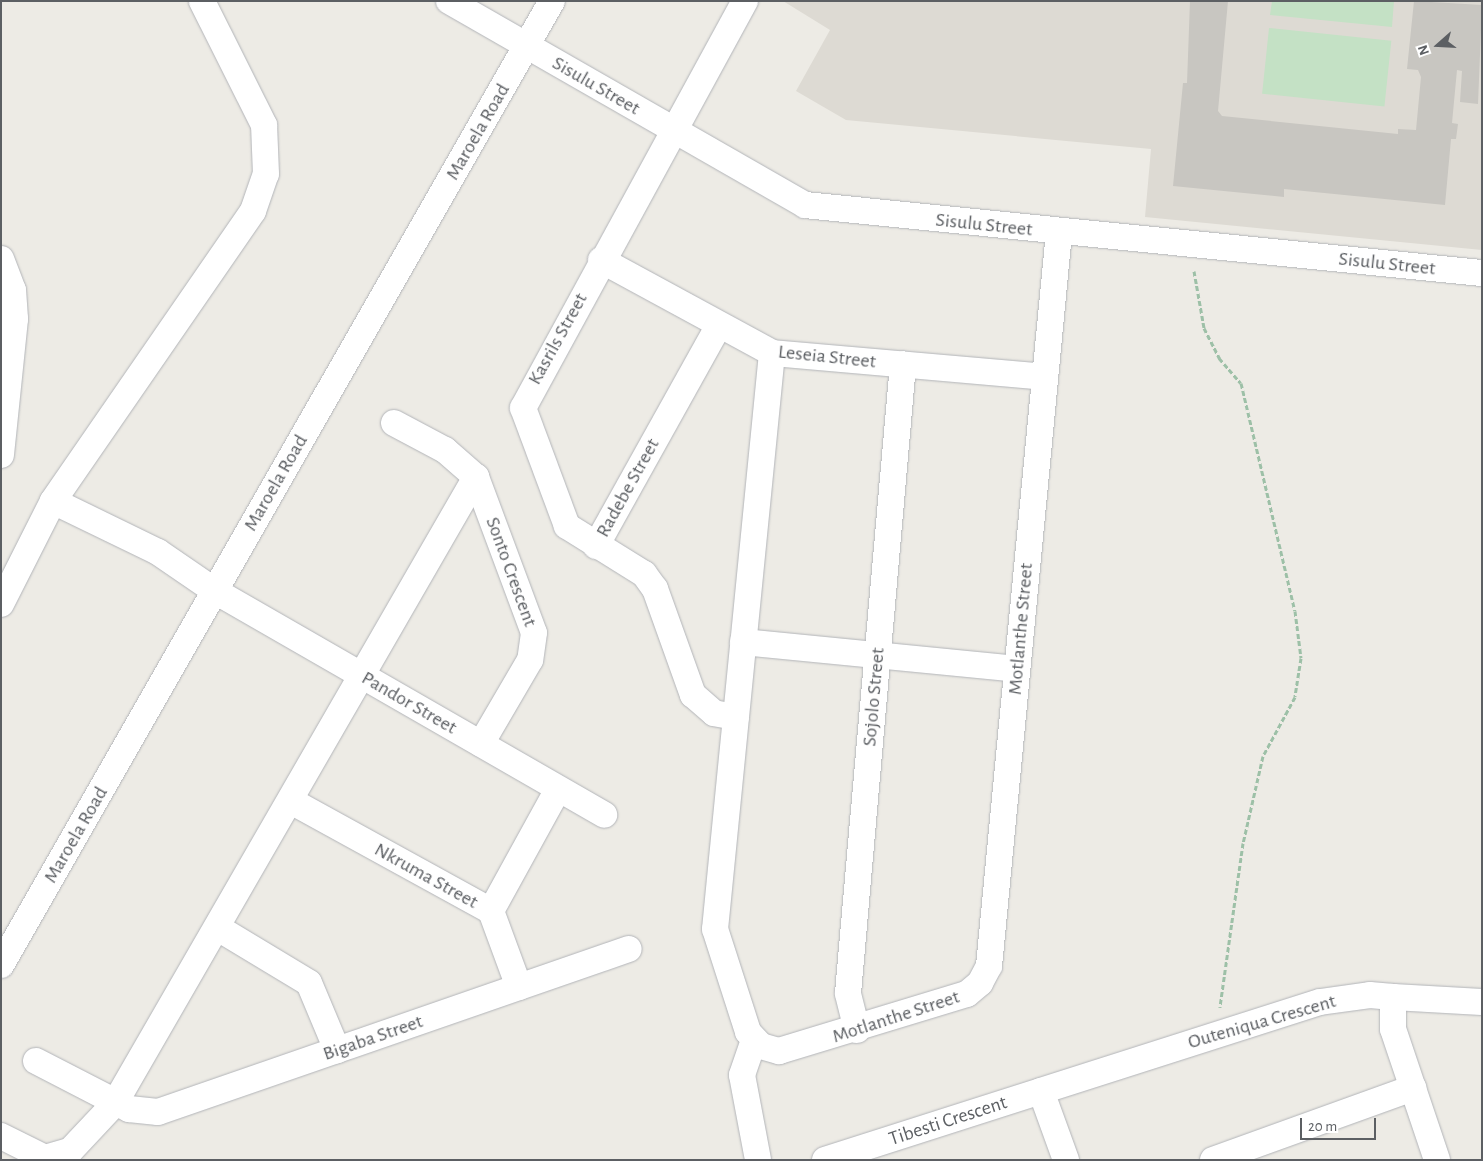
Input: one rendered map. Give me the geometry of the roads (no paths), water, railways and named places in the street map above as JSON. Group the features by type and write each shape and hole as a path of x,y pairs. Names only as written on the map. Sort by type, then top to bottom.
{"street":[{"path":"1,604 53,501 253,211 266,174 264,125 202,1"},
{"name":"Sisulu Street","path":"449,1 672,130 805,204 1058,232 1482,273"},
{"name":"Maroela Road","path":"1,965 552,1"},
{"name":"Kasrils Street","path":"596,546 572,532 562,519 524,408 601,260 672,130 746,1"},
{"name":"Motlanthe Street","path":"754,1040 770,1050 788,1051 967,994 986,975 1018,669 1058,232"},
{"path":"1,258 13,290 15,320 1,455"},
{"name":"Leseia Street","path":"601,260 718,327 772,353 1045,377"},
{"name":"Radebe Street","path":"718,327 596,546 650,581 700,705 714,713 736,717"},
{"path":"758,1160 742,1075 754,1040 744,1023 715,929 772,353"},
{"name":"Sojolo Street","path":"856,1030 848,993 904,364"},
{"name":"Sonto Crescent","path":"394,423 445,450 476,477 535,641 530,660 481,744"},
{"name":"Sonto Crescent","path":"363,676 476,477"},
{"name":"Pandor Street","path":"53,501 158,552 215,591 604,815"},
{"path":"743,642 1018,669"},
{"path":"1,1136 45,1158 70,1151 115,1103 363,676"},
{"path":"491,911 558,789"},
{"name":"Nkruma Street","path":"291,801 491,911 519,987"},
{"path":"218,928 309,983 336,1050"},
{"name":"Bigaba Street","path":"36,1061 115,1103 158,1112 629,949"},
{"path":"1393,997 1393,1028 1437,1160"},
{"name":"Outeniqua Crescent","path":"1041,1091 1320,1002 1393,997 1482,1002"},
{"path":"1213,1160 1413,1088"},
{"path":"1041,1091 1066,1160"},
{"name":"Tibesti Crescent","path":"825,1160 1041,1091"}]}
